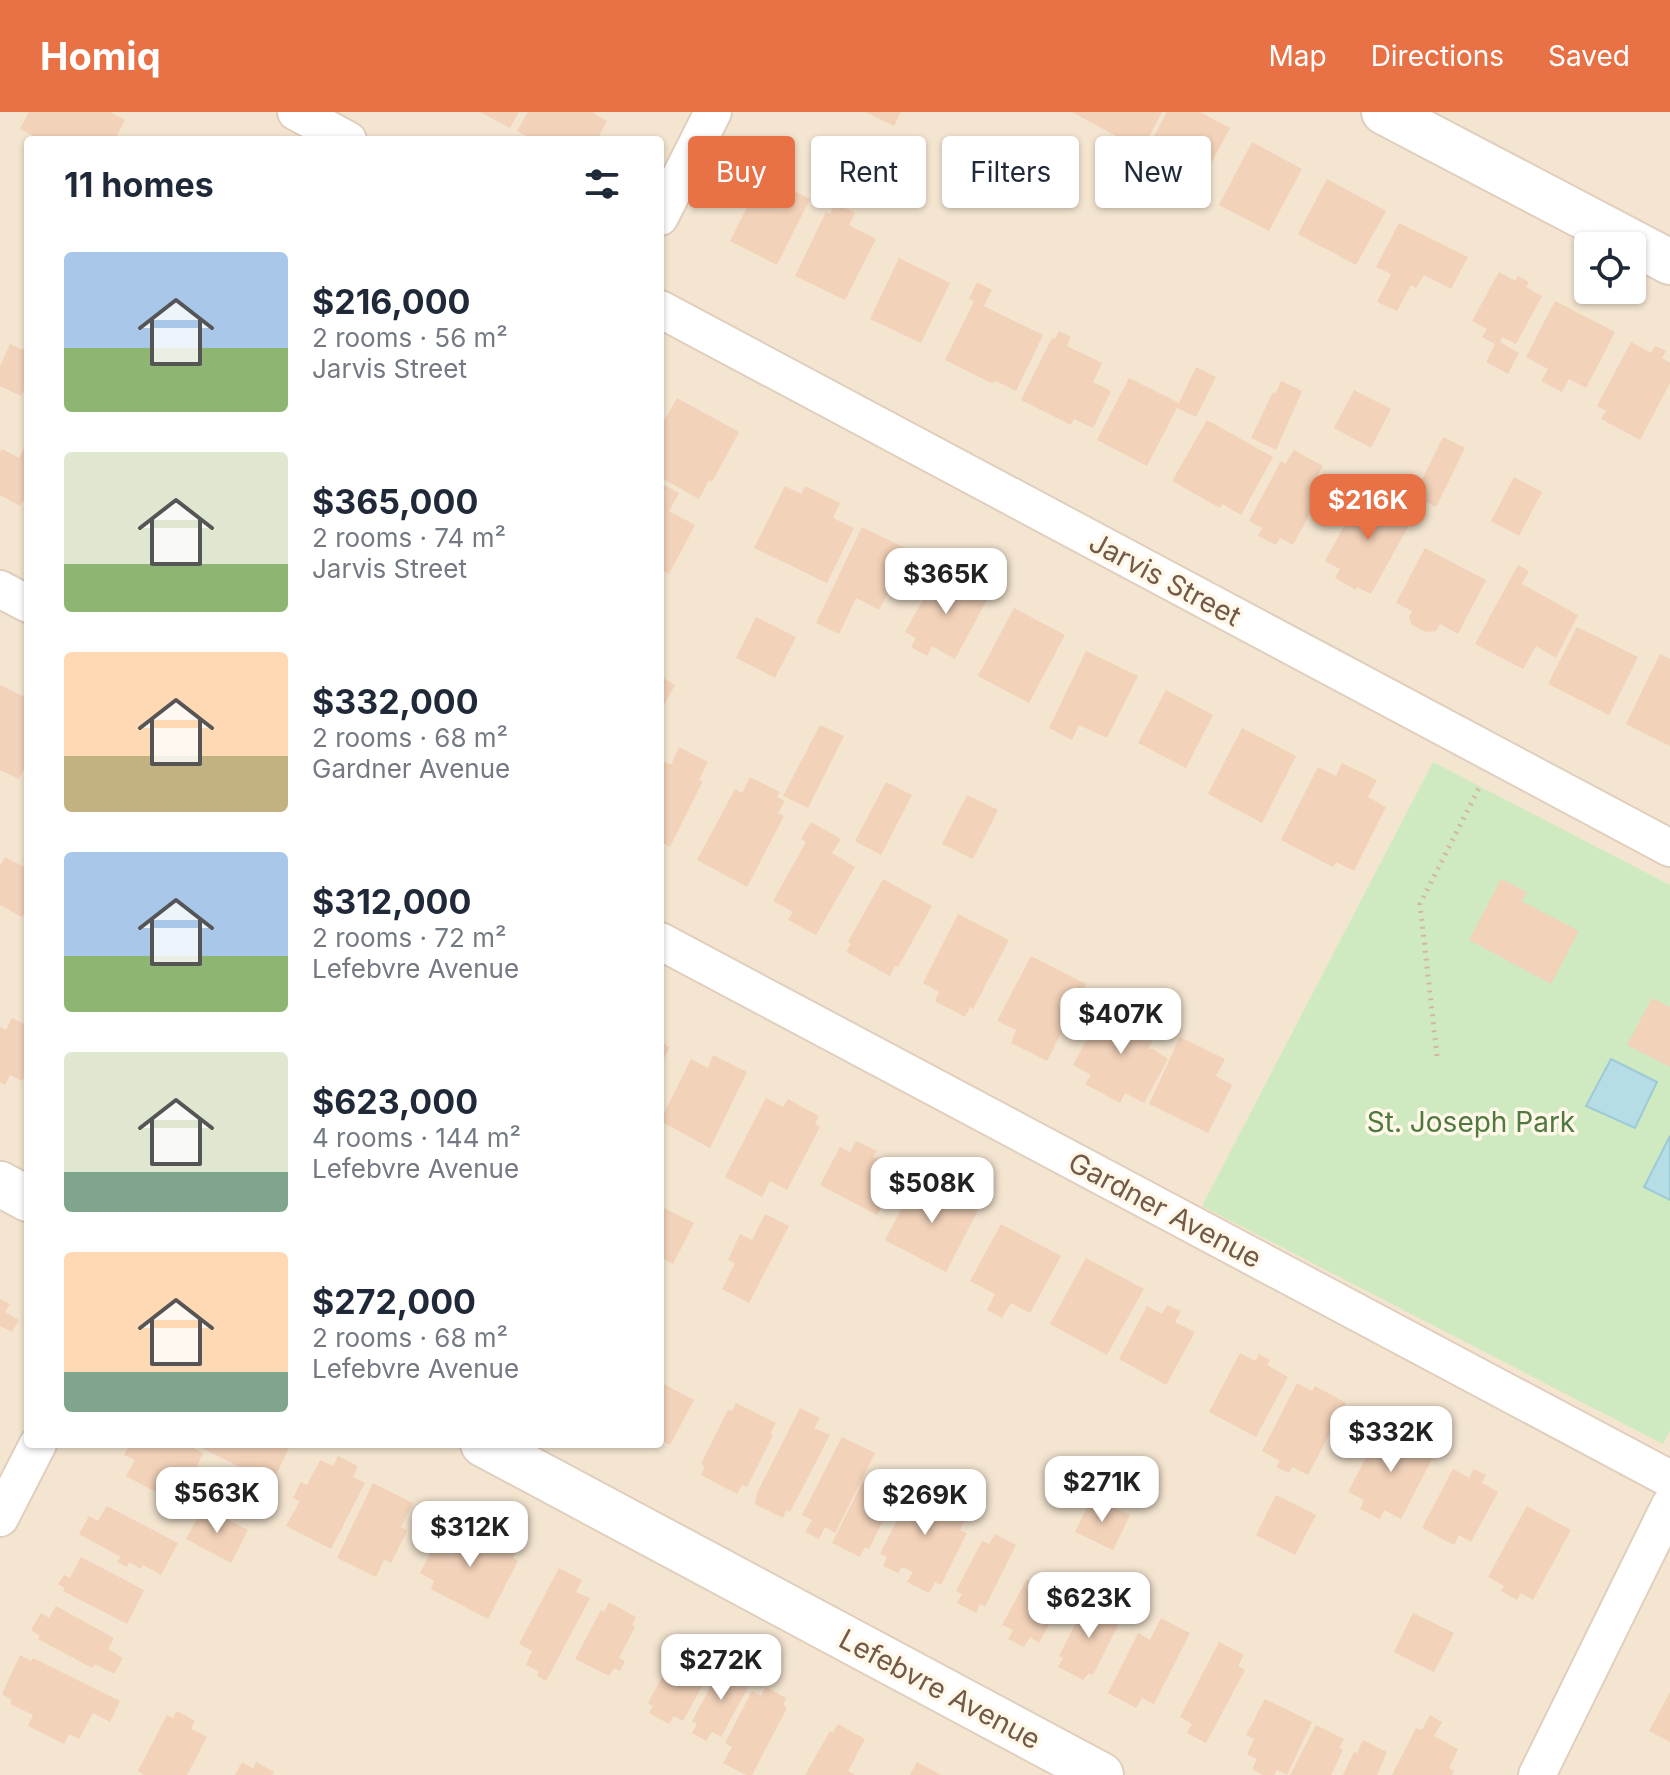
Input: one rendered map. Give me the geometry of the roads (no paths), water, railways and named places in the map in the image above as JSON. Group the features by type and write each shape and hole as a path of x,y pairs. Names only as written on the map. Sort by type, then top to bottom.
{"street":[{"path":"296,112 341,136"},
{"path":"664,209 713,112"},
{"path":"1384,112 1670,262"},
{"name":"Jarvis Street","path":"664,311 1670,848"},
{"path":"0,589 24,602"},
{"name":"Gardner Avenue","path":"664,943 1670,1479"},
{"path":"0,1184 24,1197"},
{"path":"0,1518 36,1448"},
{"name":"Lefebvre Avenue","path":"490,1448 1101,1775"},
{"path":"1537,1775 1670,1505"}],"water":[{"path":"1611,1059 1657,1082 1635,1128 1586,1106"},
{"path":"1670,1136 1670,1200 1644,1187"}],"park label":[{"name":"St. Joseph Park","path":"1471,1122"}]}
